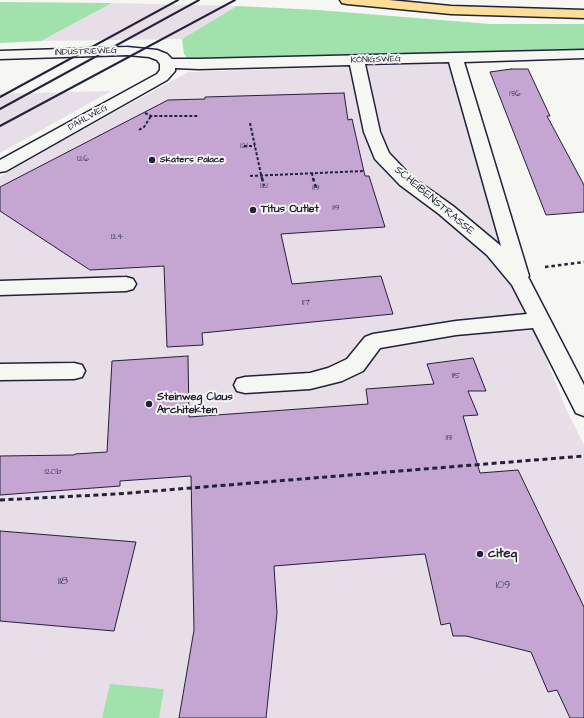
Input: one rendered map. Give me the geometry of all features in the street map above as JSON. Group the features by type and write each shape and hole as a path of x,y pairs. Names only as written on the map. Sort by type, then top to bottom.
{"highway":[{"path":"347,0 451,10 584,14"}],"street":[{"name":"INDUSTRIEWEG","path":"0,55 127,51 152,53 162,57 168,63"},
{"name":"KÖNIGSWEG","path":"168,63 199,64 357,61 584,54"},
{"name":"SCHEIBENSTRASSE","path":"455,58 520,276 540,320 584,407"},
{"name":"SCHEIBENSTRASSE","path":"357,61 372,132 381,155 406,181 446,210 494,251 520,276"},
{"name":"DAHLWEG","path":"0,167 162,77 167,71 168,63"},
{"path":"0,288 126,284"},
{"path":"245,385 310,381 334,375 355,365 373,342 456,328 540,320"},
{"path":"0,372 74,372"}],"path":[{"path":"117,102 151,116 198,116"},
{"path":"139,130 144,127 151,116"},
{"path":"250,123 264,186"},
{"path":"244,146 255,146"},
{"path":"250,176 365,171 394,168"},
{"path":"312,173 316,188"},
{"path":"520,276 584,262"},
{"path":"0,500 116,494 584,456"}],"shaded area":[{"path":"112,3 237,6 182,39 41,41"},
{"path":"453,63 503,248 566,409 584,445 584,718 0,718 0,177 20,164 188,72"},
{"path":"111,91 0,153 0,94"}],"green space":[{"path":"0,2 112,3 41,41 0,43"},
{"path":"237,6 318,10 490,24 584,24 584,50 190,60 187,58 184,54 182,39"},
{"path":"110,684 164,689 159,718 102,718"}],"building":[{"path":"511,69 528,69 550,116 547,116 584,185 584,212 546,215 490,72"},
{"path":"344,93 348,120 352,119 365,176 369,176 385,227 281,234 292,284 381,276 393,314 202,333 203,345 167,347 164,266 90,270 0,211 0,187 168,100 205,99 205,97"},
{"path":"188,356 189,417 368,404 366,389 434,384 427,364 473,358 486,391 468,391 478,415 463,416 480,473 518,470 584,607 584,718 570,718 557,690 548,692 531,652 466,636 453,636 450,623 441,625 425,554 274,566 277,613 266,718 179,718 194,630 191,476 120,481 120,486 0,495 0,456 74,455 107,452 112,361"},
{"path":"0,531 136,542 114,631 0,621"}],"railway":[{"path":"0,97 178,0"},
{"path":"0,109 199,0"},
{"path":"0,126 235,0"}],"place":[{"name":"Skaters Palace","path":"152,160"},
{"name":"Titus Outlet","path":"253,210"},
{"name":"Steinweg Claus Architekten","path":"149,404"},
{"name":"citeq","path":"480,554"}]}
